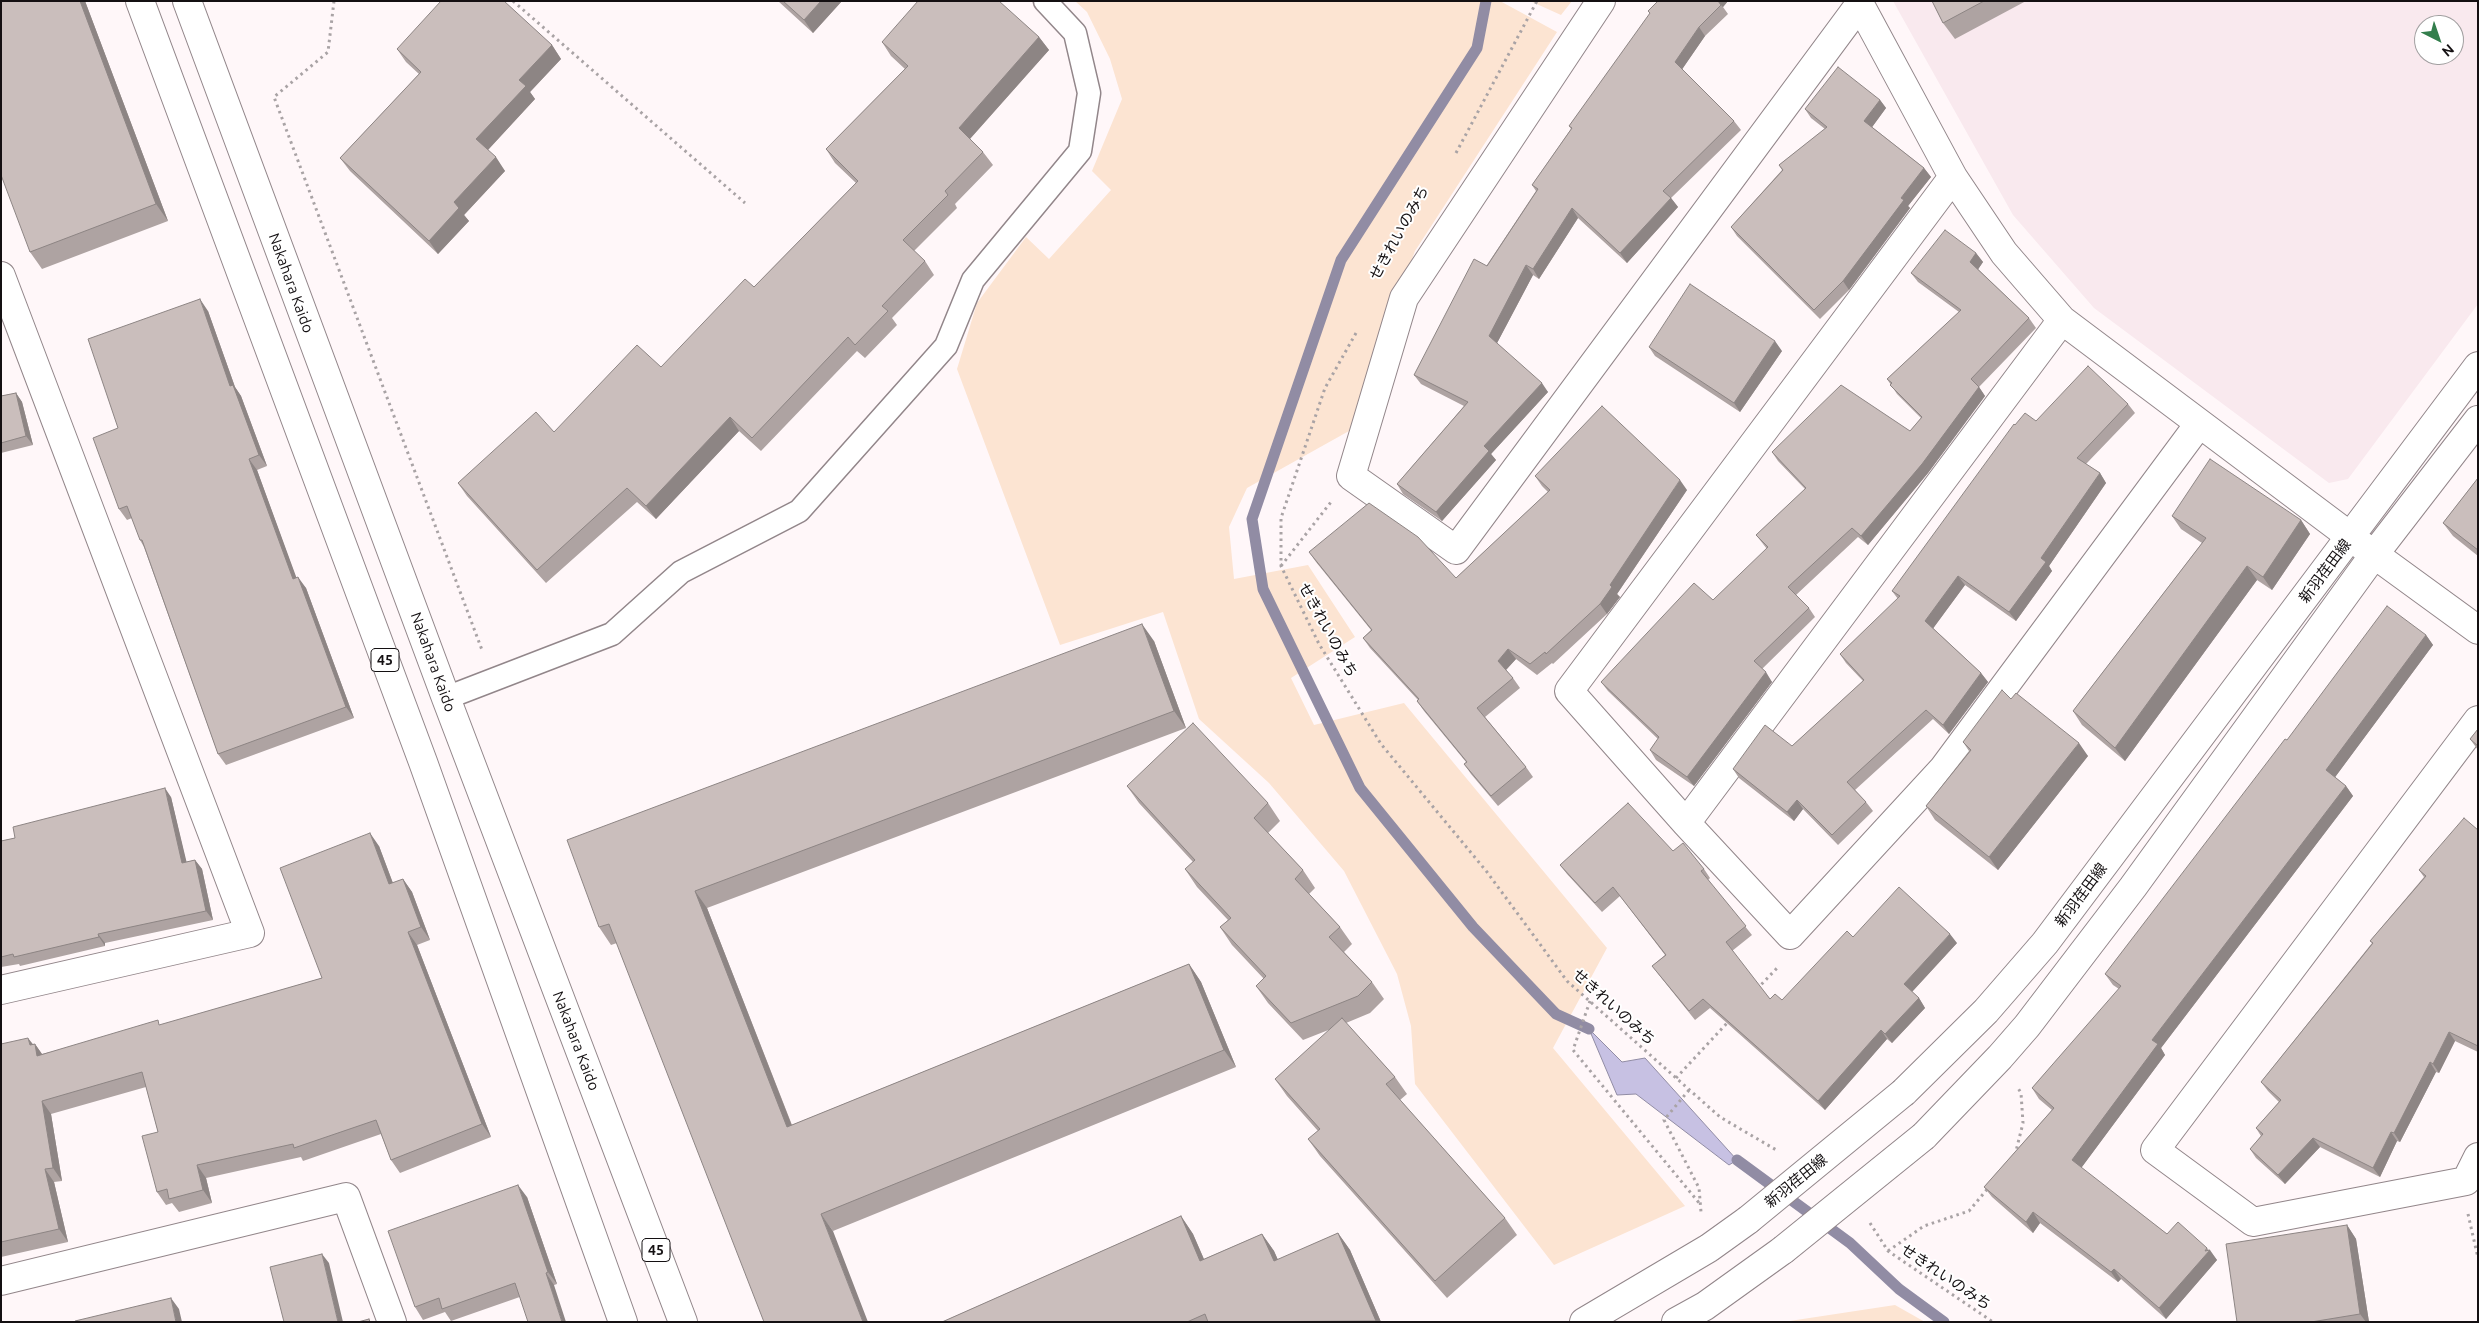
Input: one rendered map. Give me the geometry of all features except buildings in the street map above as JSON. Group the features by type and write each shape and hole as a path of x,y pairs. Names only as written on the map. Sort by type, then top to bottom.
{"street":[{"name":"45","path":"140,1 423,762 623,1322"},
{"name":"Nakahara Kaido","path":"187,1 446,698 683,1322"},
{"path":"1601,1 1404,298 1351,476 1456,550 1859,3 1953,177 2004,253 2062,320 2351,536 2373,556 2478,630"},
{"path":"1953,177 1568,690 1686,823 1790,935 1943,769 2199,424"},
{"path":"1,276 250,933 1,990"},
{"path":"1686,823 2062,320"},
{"name":"新羽荏田線","path":"1584,1322 1709,1248 1748,1220 1904,1092 1986,1011 2045,943 2478,366"},
{"name":"新羽荏田線","path":"1676,1322 1705,1306 1783,1250 1924,1136 2000,1057 2133,887 2373,556 2478,420"},
{"path":"2478,720 2155,1150 2253,1222 2466,1182 2478,1157"},
{"path":"1,1280 346,1197 392,1322"}],"lane":[{"path":"446,698 612,634 681,572 799,511 946,346 972,280 1080,151 1089,93 1075,33 1044,1"}],"path":[{"path":"334,1 328,52 274,97 493,680"},
{"path":"513,1 745,203"},
{"path":"1451,162 1537,1"},
{"name":"せきれいのみち","path":"1359,327 1326,388 1281,518 1281,566 1319,644 1381,744 1487,872 1567,981 1589,1003 1720,1117 1782,1153"},
{"path":"1281,566 1351,476"},
{"path":"1754,993 1780,965 1790,935"},
{"path":"1589,1003 1573,1050 1700,1204 1699,1188 1664,1120 1689,1090"},
{"path":"1676,1078 1734,1014"},
{"path":"2000,1057 2021,1093 2023,1124 2014,1158"},
{"path":"1888,1251 1924,1226 1968,1211 1994,1181"},
{"path":"2466,1182 2468,1212 2478,1258"},
{"name":"せきれいのみち","path":"1871,1225 1888,1251 1993,1322"}],"shaded area":[{"path":"1075,1 1500,1 1557,32 1415,251 1349,431 1247,488 1229,527 1234,579 1308,565 1355,637 1291,678 1314,725 1404,703 1607,948 1553,1048 1685,1206 1554,1265 1415,1084 1411,1026 1397,974 1344,871 1269,783 1199,719 1163,612 1060,645 957,369 977,303 1026,237 1049,259 1111,190 1092,171 1122,99 1110,59 1087,12"},
{"path":"1530,1 1572,1 1561,15"},
{"path":"1893,1 2478,1 2478,304 2348,479 2329,483 2094,308 2013,215"},
{"path":"1589,1029 1622,1062 1645,1058 1737,1160 1729,1165 1636,1094 1617,1095"},
{"path":"1895,1305 1925,1322 1783,1322"}],"waterway":[{"path":"1486,1 1477,48 1341,260 1252,519 1263,589 1360,788 1473,927 1556,1014 1589,1029"},
{"path":"1737,1160 1850,1243 1899,1289 1944,1322"}]}
